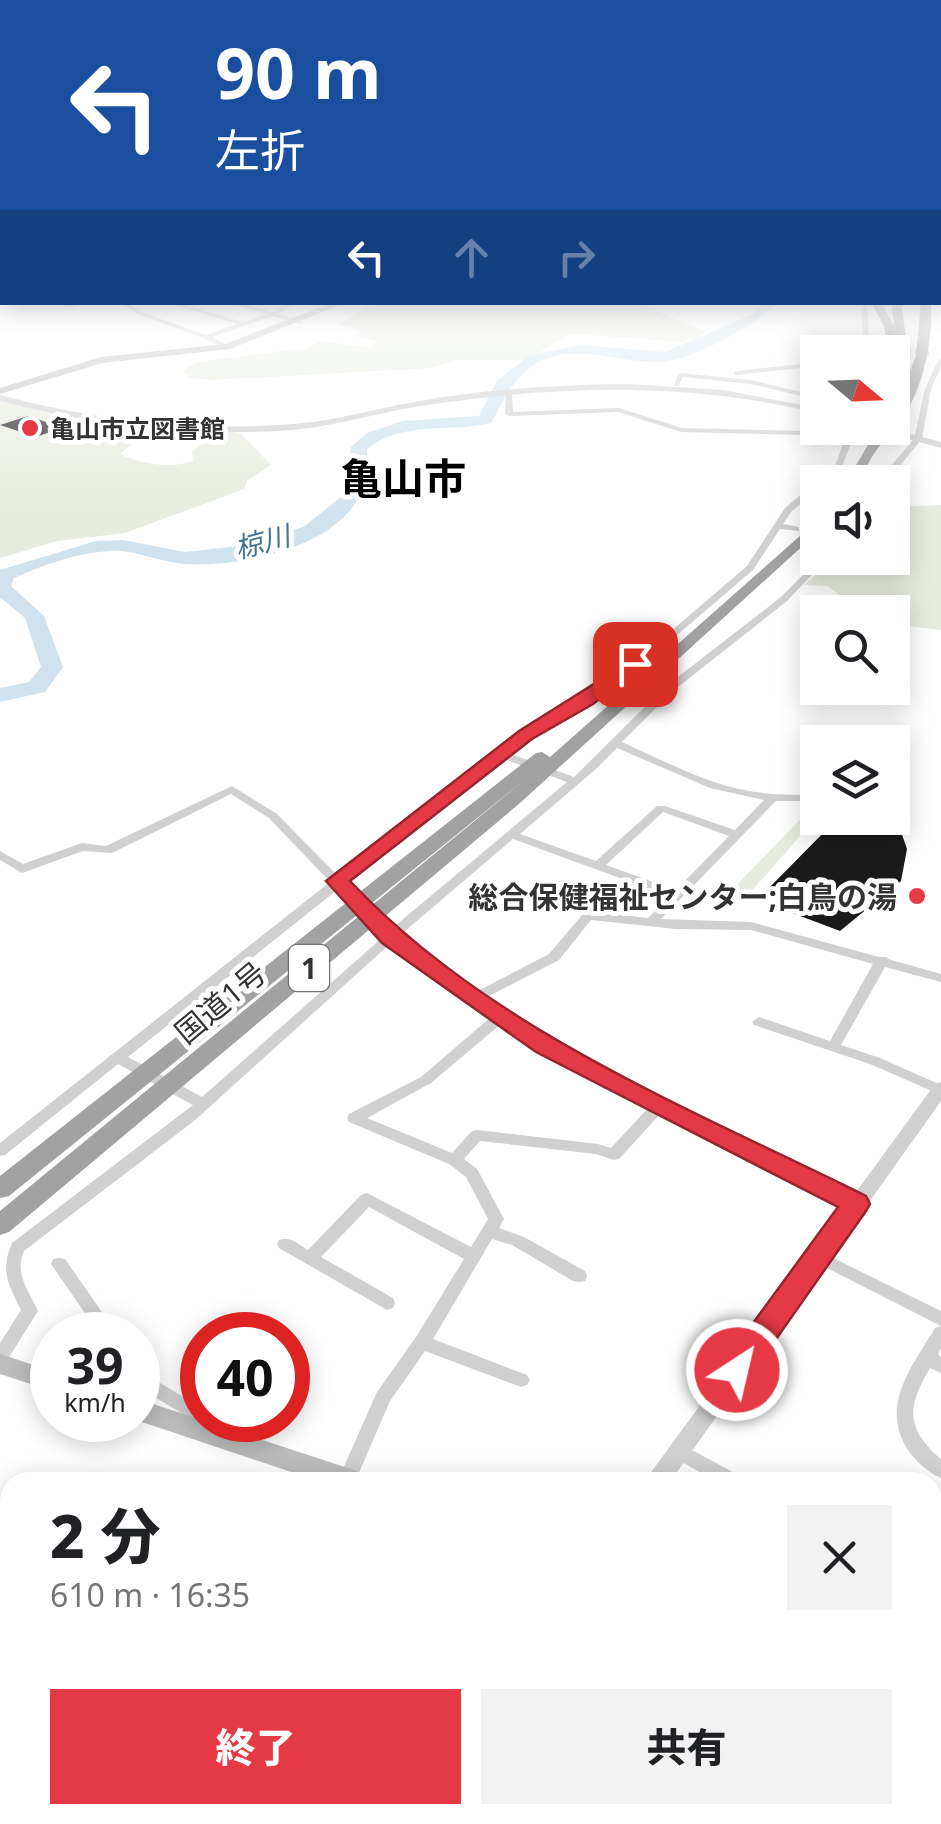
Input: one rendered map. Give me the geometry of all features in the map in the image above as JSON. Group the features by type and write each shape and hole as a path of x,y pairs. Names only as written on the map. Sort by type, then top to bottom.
{"highway":[{"path":"910,386 923,355"},
{"name":"国道1号","path":"0,1225 514,799 612,705 800,540"},
{"name":"国道1号","path":"0,1189 495,792 612,705"}],"main road":[{"path":"0,394 101,360 148,355"},
{"path":"0,1360 30,1372"},
{"path":"234,1442 323,1472"}],"street":[{"path":"897,465 931,412 928,389 941,357"},
{"path":"698,376 800,368"},
{"path":"676,385 682,375 800,392"},
{"path":"0,394 60,415 110,422 258,429 318,424 419,403 480,396 676,385 744,392 800,406"},
{"path":"507,394 509,414 619,410 681,430 800,430"},
{"path":"912,437 941,445"},
{"path":"0,1152 504,755 666,640 750,568 776,526 800,503"},
{"path":"776,526 796,530"},
{"path":"0,1360 30,1311 8,1275 10,1256 200,1102 387,933 617,744 662,695 784,599 807,575"},
{"path":"617,744 704,785 772,799 800,798"},
{"path":"504,755 570,779"},
{"path":"0,855 22,868 82,847 108,850 232,789 259,803 387,933 544,1046 856,1204"},
{"path":"650,923 772,799"},
{"path":"599,865 661,808 737,835"},
{"path":"510,834 678,895"},
{"path":"477,998 554,956 587,918 612,916 650,923 750,926 941,978"},
{"path":"833,1047 882,960"},
{"path":"353,1472 383,1396 422,1342 496,1219 472,1173 454,1160 386,1136 354,1118 426,1080 502,1016"},
{"path":"664,1472 940,1089 758,1022"},
{"path":"117,1058 200,1102"},
{"path":"454,1160 477,1134 598,1149 614,1155 660,1106"},
{"path":"310,1258 367,1199 473,1256"},
{"path":"488,1232 518,1242 579,1276"},
{"path":"285,1244 386,1303"},
{"path":"819,1257 941,1319"},
{"path":"59,1264 93,1312"},
{"path":"941,1332 934,1361 906,1396 903,1421 914,1447 941,1470"},
{"path":"422,1342 521,1380"},
{"path":"679,1451 716,1472"}],"shaded area":[{"path":"252,355 536,355 528,360 457,360 430,368 212,380 190,378 183,370 198,362"},
{"path":"0,401 71,419 153,426 120,454 146,463 175,465 193,461 192,452 217,430 241,434 271,465 247,481 244,489 125,533 57,541 0,558"},
{"path":"941,505 941,630 910,626 910,595 839,595 827,586 804,585 815,575 910,575 910,507"},
{"path":"800,820 801,835 748,895 732,890"}],"building":[{"name":"亀山市立図書館","path":"28,416 52,424 47,429 53,431 36,437 0,425"},
{"path":"821,835 902,835 907,849 901,881 840,931 763,902 766,899 760,897"}],"waterway":[{"name":"椋川","path":"0,695 37,687 52,667 34,616 1,587 5,575 96,546 123,545 162,556 210,558 288,541 312,530 349,499 357,481 359,447 372,436 403,426 485,420 502,384 535,358 550,355"},
{"name":"椋川","path":"647,355 671,355"}],"place":[{"name":"亀山市立図書館","path":"30,428"},
{"name":"総合保健福祉センター;白鳥の湯","path":"917,896"}],"district":[{"name":"亀山市","path":"403,477"}],"route":[{"path":"635,664 586,700 526,735 337,881 385,928 390,938 544,1046 606,1081 856,1204 737,1370"}]}
